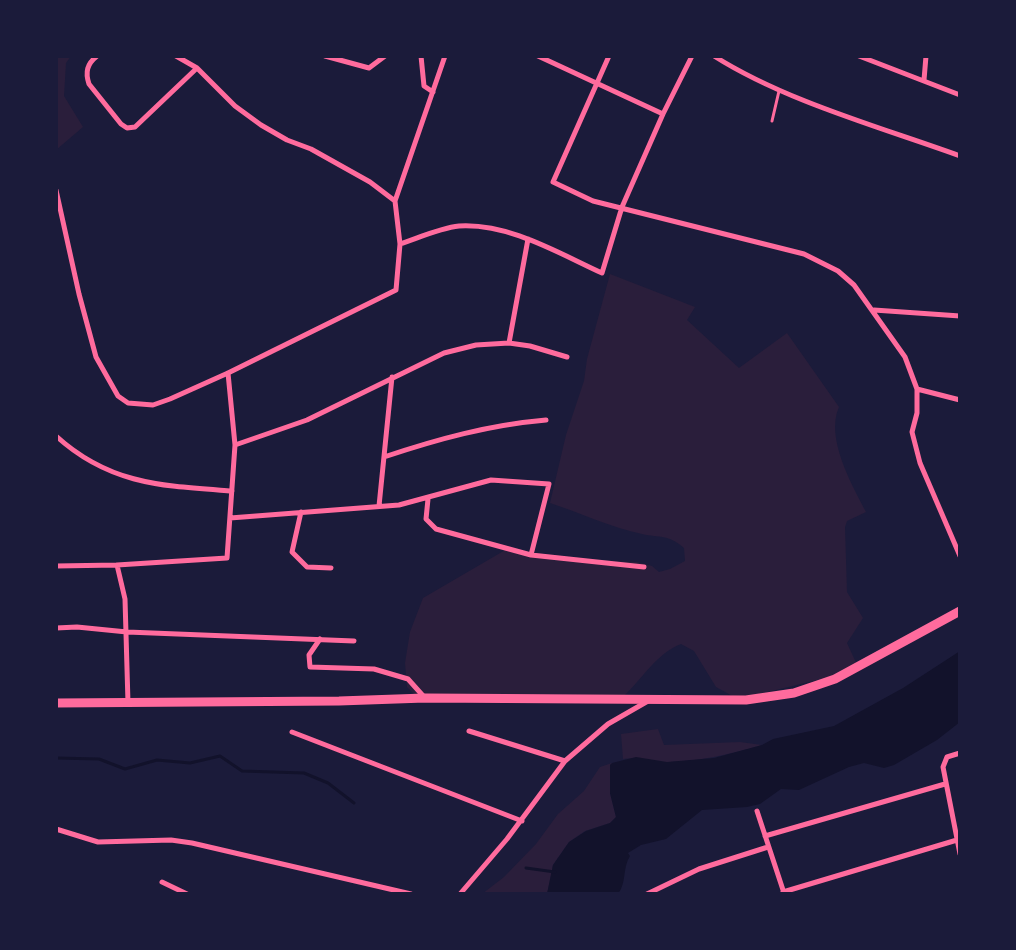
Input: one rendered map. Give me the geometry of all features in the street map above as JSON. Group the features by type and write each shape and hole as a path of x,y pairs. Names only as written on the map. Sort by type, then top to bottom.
{"main road":[{"path":"56,703 425,698 746,700 794,693 835,679 960,611"}],"street":[{"path":"97,56 87,68 86,77 89,84 121,124 127,128 135,127 197,68"},
{"path":"176,56 197,68 235,106 261,125 287,140 311,148 370,182 395,201"},
{"path":"325,56 369,68 385,56"},
{"path":"421,56 424,86 433,92"},
{"path":"56,190 79,294 96,356 118,396 128,403 152,405 228,373 396,290 400,244 395,201 446,56"},
{"path":"538,56 664,114"},
{"path":"610,56 552,182 593,201 804,254 838,271 854,285 874,310 905,357 917,389 917,413 912,432 920,463 959,552"},
{"path":"400,244 458,226 483,226 528,240 602,273 622,207 692,56"},
{"path":"714,56 740,72 779,91 960,156"},
{"path":"859,56 960,95"},
{"path":"924,80 926,56"},
{"path":"509,344 528,240"},
{"path":"874,310 960,316"},
{"path":"235,445 307,420 444,353 476,345 509,344 530,346 567,357"},
{"path":"56,566 117,565 227,558 235,445 233,403 228,373"},
{"path":"379,506 392,377"},
{"path":"917,389 960,400"},
{"path":"384,457 428,442 502,424 546,420"},
{"path":"56,436 75,453 122,477 163,486 232,491"},
{"path":"230,518 399,505 428,499 491,480 549,484 531,555"},
{"path":"428,499 426,519 436,529 531,555 644,567"},
{"path":"301,512 292,552 307,567 331,568"},
{"path":"117,565 125,599 128,703"},
{"path":"56,628 77,627 127,632 354,641"},
{"path":"320,639 309,655 310,667 374,669 408,679 425,698"},
{"path":"460,894 522,821 565,761 608,724 651,700"},
{"path":"469,731 565,761"},
{"path":"292,732 522,821"},
{"path":"960,753 947,757 944,766 945,784 960,854"},
{"path":"765,836 945,784"},
{"path":"756,811 784,893 957,840"},
{"path":"56,829 98,842 171,840 192,843 411,894"},
{"path":"647,894 699,869 768,847"},
{"path":"162,882 186,894"}],"lane":[{"path":"772,121 779,91"}],"shaded area":[{"path":"56,56 71,56 66,63 64,96 83,127 56,150"},
{"path":"610,274 695,307 687,320 739,368 787,333 839,407 835,433 838,447 854,489 866,512 847,521 845,527 847,592 863,618 847,643 858,667 851,672 738,699 716,687 694,651 681,644 657,660 624,696 556,694 432,700 414,694 407,687 405,663 410,632 423,598 507,549 596,561 637,562 652,566 659,572 670,569 685,561 684,548 673,540 619,528 550,503 566,435 584,381 587,359"},
{"path":"960,651 960,722 937,740 894,765 884,768 864,763 849,767 799,790 781,789 760,804 747,807 702,810 666,839 641,845 628,853 630,856 626,866 623,885 618,894 547,894 553,865 569,842 586,831 610,823 616,817 610,793 610,765 612,763 636,757 667,762 714,758 762,745 773,739 834,726 903,688"},
{"path":"658,729 664,745 740,742 762,745 705,759 664,762 623,759 621,734"},
{"path":"612,763 610,765 610,793 616,817 610,823 585,831 569,842 553,865 547,894 482,894 504,877 536,844 558,814 584,791 600,767"}],"waterway":[{"path":"56,758 99,759 125,769 157,760 190,763 220,756 242,771 304,773 328,783 354,803"},
{"path":"526,868 555,872"}]}
